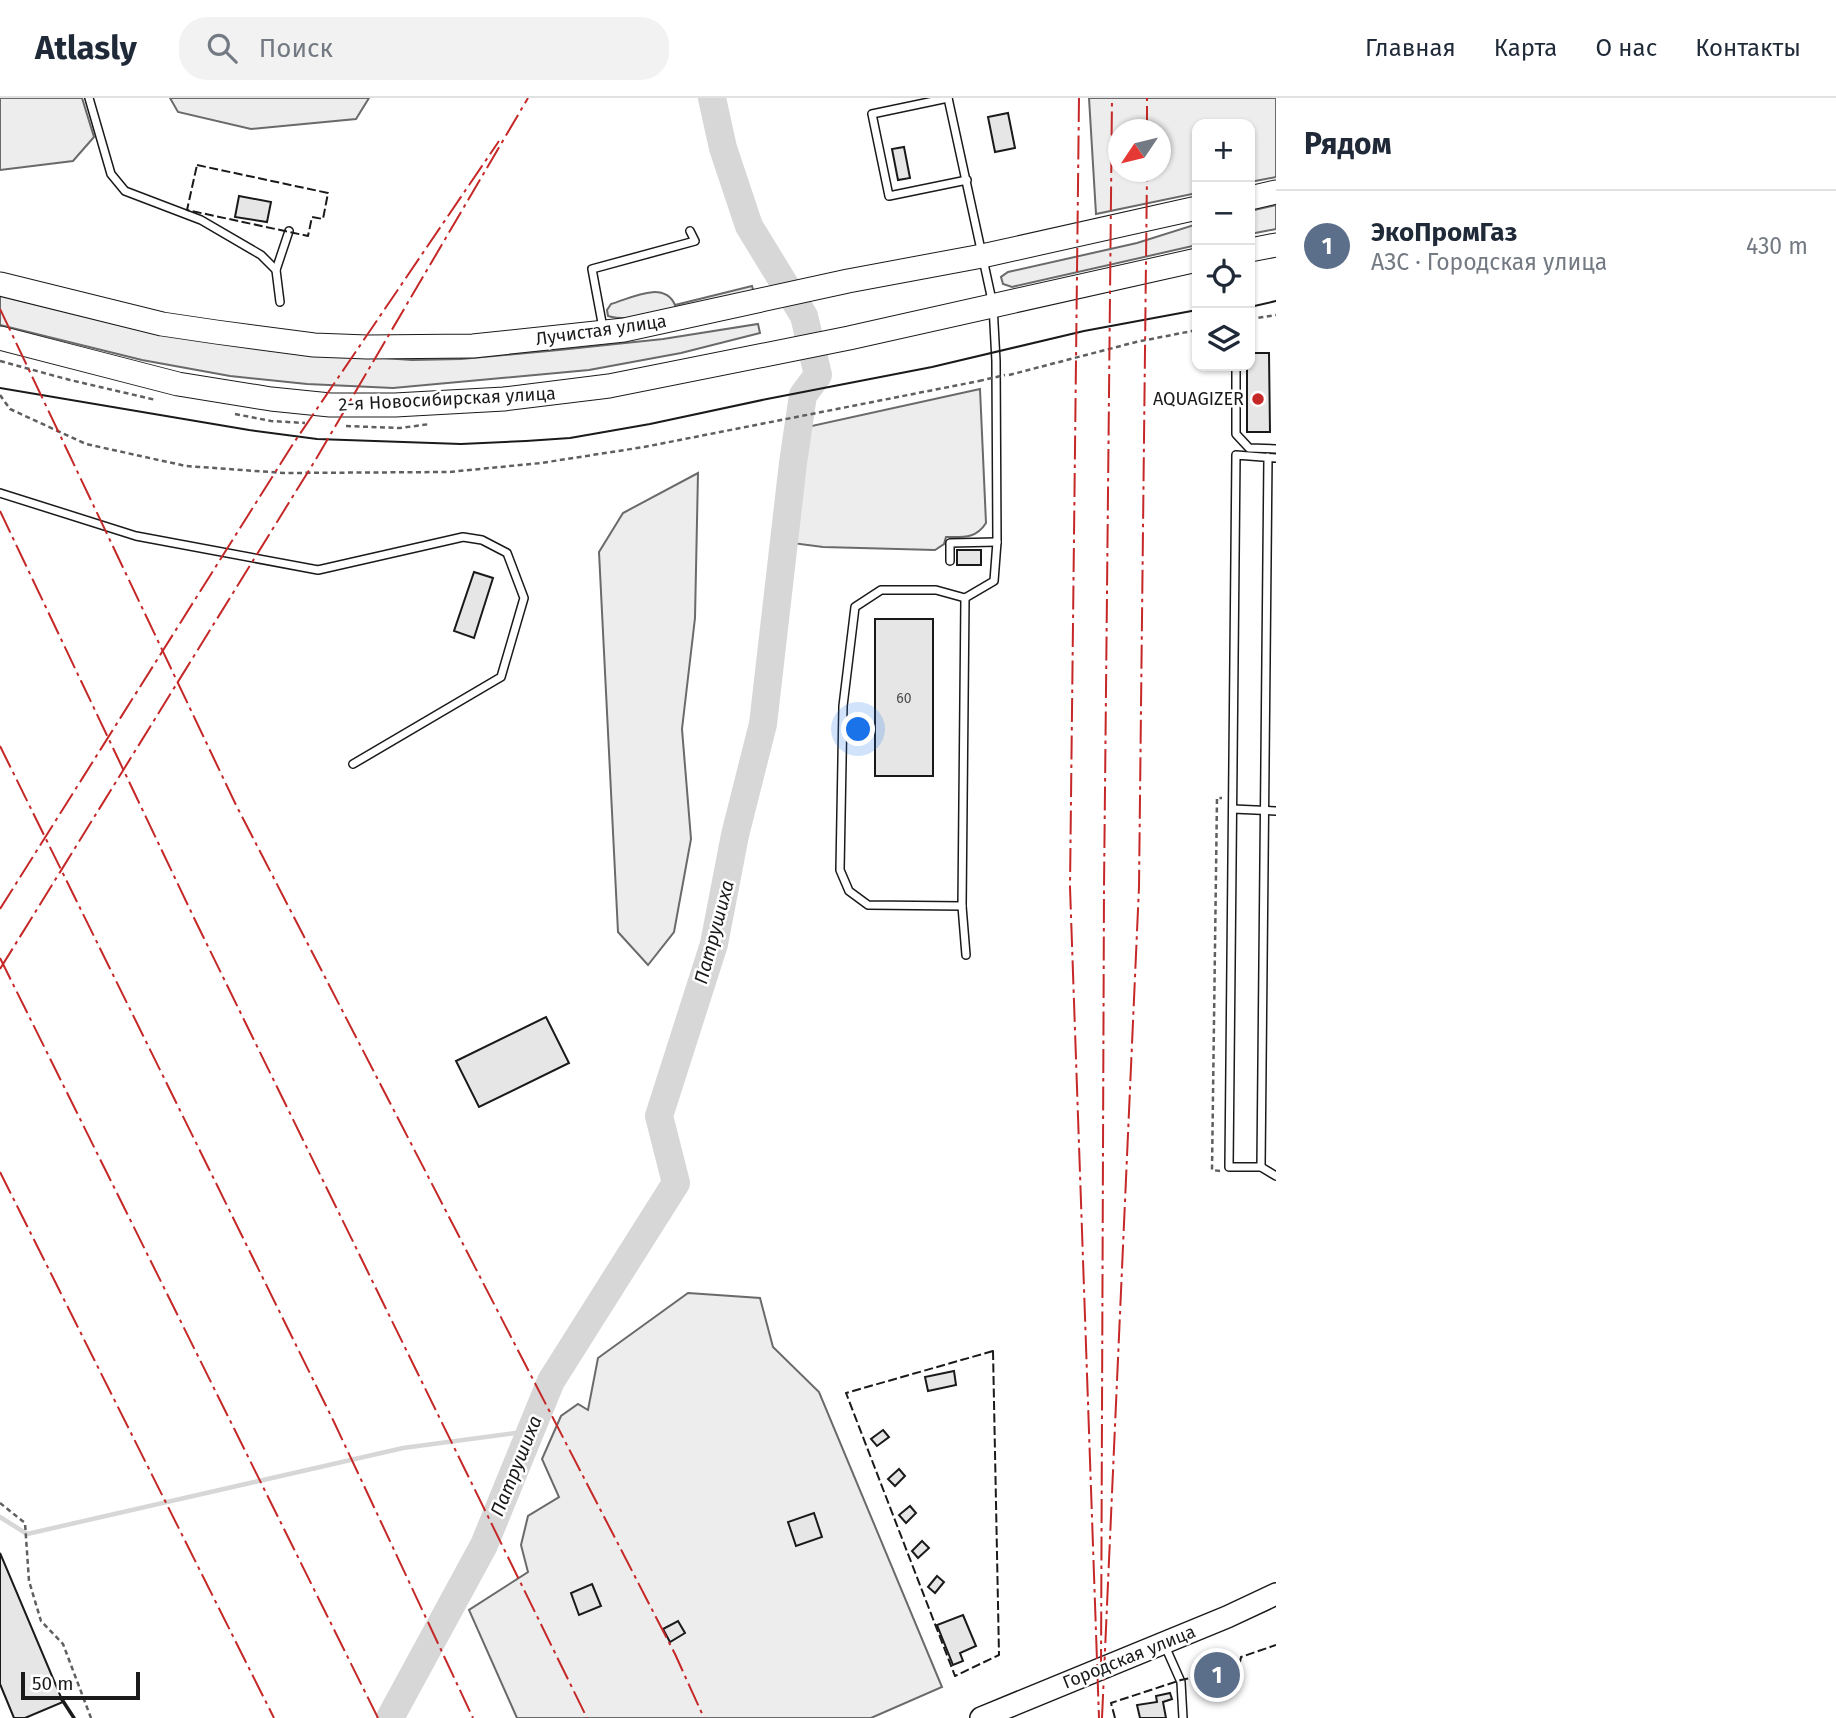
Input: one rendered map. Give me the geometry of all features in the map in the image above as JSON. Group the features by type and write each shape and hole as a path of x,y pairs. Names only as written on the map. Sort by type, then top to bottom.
{"main road":[{"path":"1255,197 1276,192"},
{"name":"Лучистая улица","path":"0,284 163,324 314,345 473,346 603,333 732,308 848,281 982,256 1192,209"},
{"path":"1255,249 1276,245"},
{"path":"993,305 1192,261"},
{"name":"2-я Новосибирская улица","path":"0,338 178,384 271,399 330,405 395,405 555,394 609,386 849,338 993,305"}],"street":[{"name":"Городская улица","path":"981,1718 1227,1617 1276,1594"}],"lane":[{"path":"89,98 111,174 125,191 202,217 261,255 276,270"},
{"path":"962,906 868,905 849,891 840,870 843,706 855,607 881,590 936,590 965,598 994,580 997,542 993,305 967,180 948,98 872,114 889,196 967,180"},
{"path":"280,302 276,270 289,231"},
{"path":"603,333 592,269 695,241 690,231"},
{"path":"1236,371 1236,434 1249,448 1276,449"},
{"path":"1261,1167 1264,810 1272,457 1236,455 1229,1167 1261,1167 1276,1176"},
{"path":"0,493 136,536 318,570 463,537 482,540 507,553 524,598 501,677 353,764"},
{"path":"950,562 950,543 997,542"},
{"path":"965,598 962,906 966,956"},
{"path":"1233,810 1276,811"},
{"path":"1163,1642 1181,1682 1183,1718"}],"path":[{"path":"1255,318 1276,315"},
{"path":"0,395 10,409 86,444 186,466 284,473 449,472 528,465 769,424 979,381 1192,331"},
{"path":"1217,798 1212,1170 1226,1171"},
{"path":"0,1503 25,1523 29,1581 41,1621 63,1644 91,1718"}],"shaded area":[{"path":"0,98 82,98 94,137 73,161 0,170"},
{"path":"170,98 369,98 356,119 251,129 178,112"},
{"path":"1089,98 1276,98 1276,177 1255,181 1255,119 1192,119 1192,194 1096,214"},
{"path":"1276,205 1276,229 1255,233 1255,210"},
{"path":"1192,226 1192,246 1012,287 1003,284 1001,277 1008,272 1137,243"},
{"path":"752,286 754,293 680,311 639,318 608,316 607,310 611,304 646,293 663,293 675,305"},
{"path":"0,294 268,350 412,360 461,359 559,350 663,339 758,324 760,333 681,353 589,370 393,388 307,384 230,376 142,360 0,325"},
{"path":"980,389 986,523 978,532 969,536 946,537 944,544 935,550 823,547 792,543 807,427"},
{"path":"698,473 695,618 682,729 691,839 674,932 648,965 618,932 599,552 623,513"},
{"path":"688,1293 760,1298 773,1347 819,1392 942,1687 871,1718 517,1718 469,1610 528,1572 521,1545 528,1516 559,1497 542,1459 561,1416 578,1404 588,1410 598,1358"}],"building":[{"path":"1008,113 1015,148 995,152 988,117"},
{"path":"904,147 910,178 898,180 892,149"},
{"path":"239,196 271,202 267,222 235,217"},
{"name":"AQUAGIZER","path":"1255,353 1269,353 1270,432 1247,432 1247,371 1255,371"},
{"path":"957,550 981,550 981,565 957,565"},
{"path":"474,572 493,578 474,638 454,631"},
{"path":"875,619 933,619 933,776 875,776"},
{"path":"546,1017 569,1063 479,1107 456,1061"},
{"path":"954,1371 956,1385 928,1391 925,1377"},
{"path":"883,1430 889,1437 877,1446 871,1439"},
{"path":"899,1469 905,1476 895,1486 888,1479"},
{"path":"910,1506 916,1513 906,1523 899,1515"},
{"path":"814,1513 822,1537 796,1546 788,1522"},
{"path":"922,1541 929,1548 918,1558 912,1551"},
{"path":"0,1553 63,1702 25,1718 14,1718 0,1684"},
{"path":"937,1576 944,1582 935,1593 928,1587"},
{"path":"592,1584 601,1606 579,1615 571,1593"},
{"path":"963,1615 976,1646 960,1653 963,1661 953,1665 937,1625"},
{"path":"678,1621 685,1633 670,1642 663,1629"},
{"path":"1170,1693 1172,1699 1163,1702 1166,1718 1140,1718 1137,1705 1157,1702 1156,1696"}],"waterway":[{"name":"Патрушиха","path":"390,1718 484,1545 551,1381 676,1183 659,1116 714,944 735,835 763,724 803,395 818,375 804,316 749,226 723,148 712,98"},
{"path":"0,1517 27,1534 403,1448 530,1431"}],"tram line":[{"path":"1255,306 1276,301"},
{"path":"0,388 317,439 461,444 526,441 570,438 650,424 932,367 1084,331 1192,311"}],"fence":[{"path":"197,165 328,193 323,219 312,217 308,236 187,210 197,165"},
{"path":"993,1351 999,1655 955,1676 846,1393 993,1351"},
{"path":"1115,1718 1111,1703 1181,1680 1206,1675 1210,1682 1237,1676 1241,1657 1276,1645"}],"wall":[{"path":"61,1698 74,1718"}],"power":[{"path":"0,969 316,459 528,98"},
{"path":"1079,98 1070,887 1099,1718"},
{"path":"1101,1673 1104,888 1112,98"},
{"path":"1147,98 1147,119"},
{"path":"0,909 293,444 499,141"},
{"path":"1102,1718 1139,887 1147,182"},
{"path":"0,309 236,805 675,1654 704,1718"},
{"path":"0,511 195,920 587,1718"},
{"path":"0,746 334,1422 473,1718"},
{"path":"0,958 378,1718"},
{"path":"0,1172 274,1718"}],"place":[{"name":"AQUAGIZER","path":"1258,399"},
{"name":"ЭкоПромГаз","path":"1217,1675"}]}
